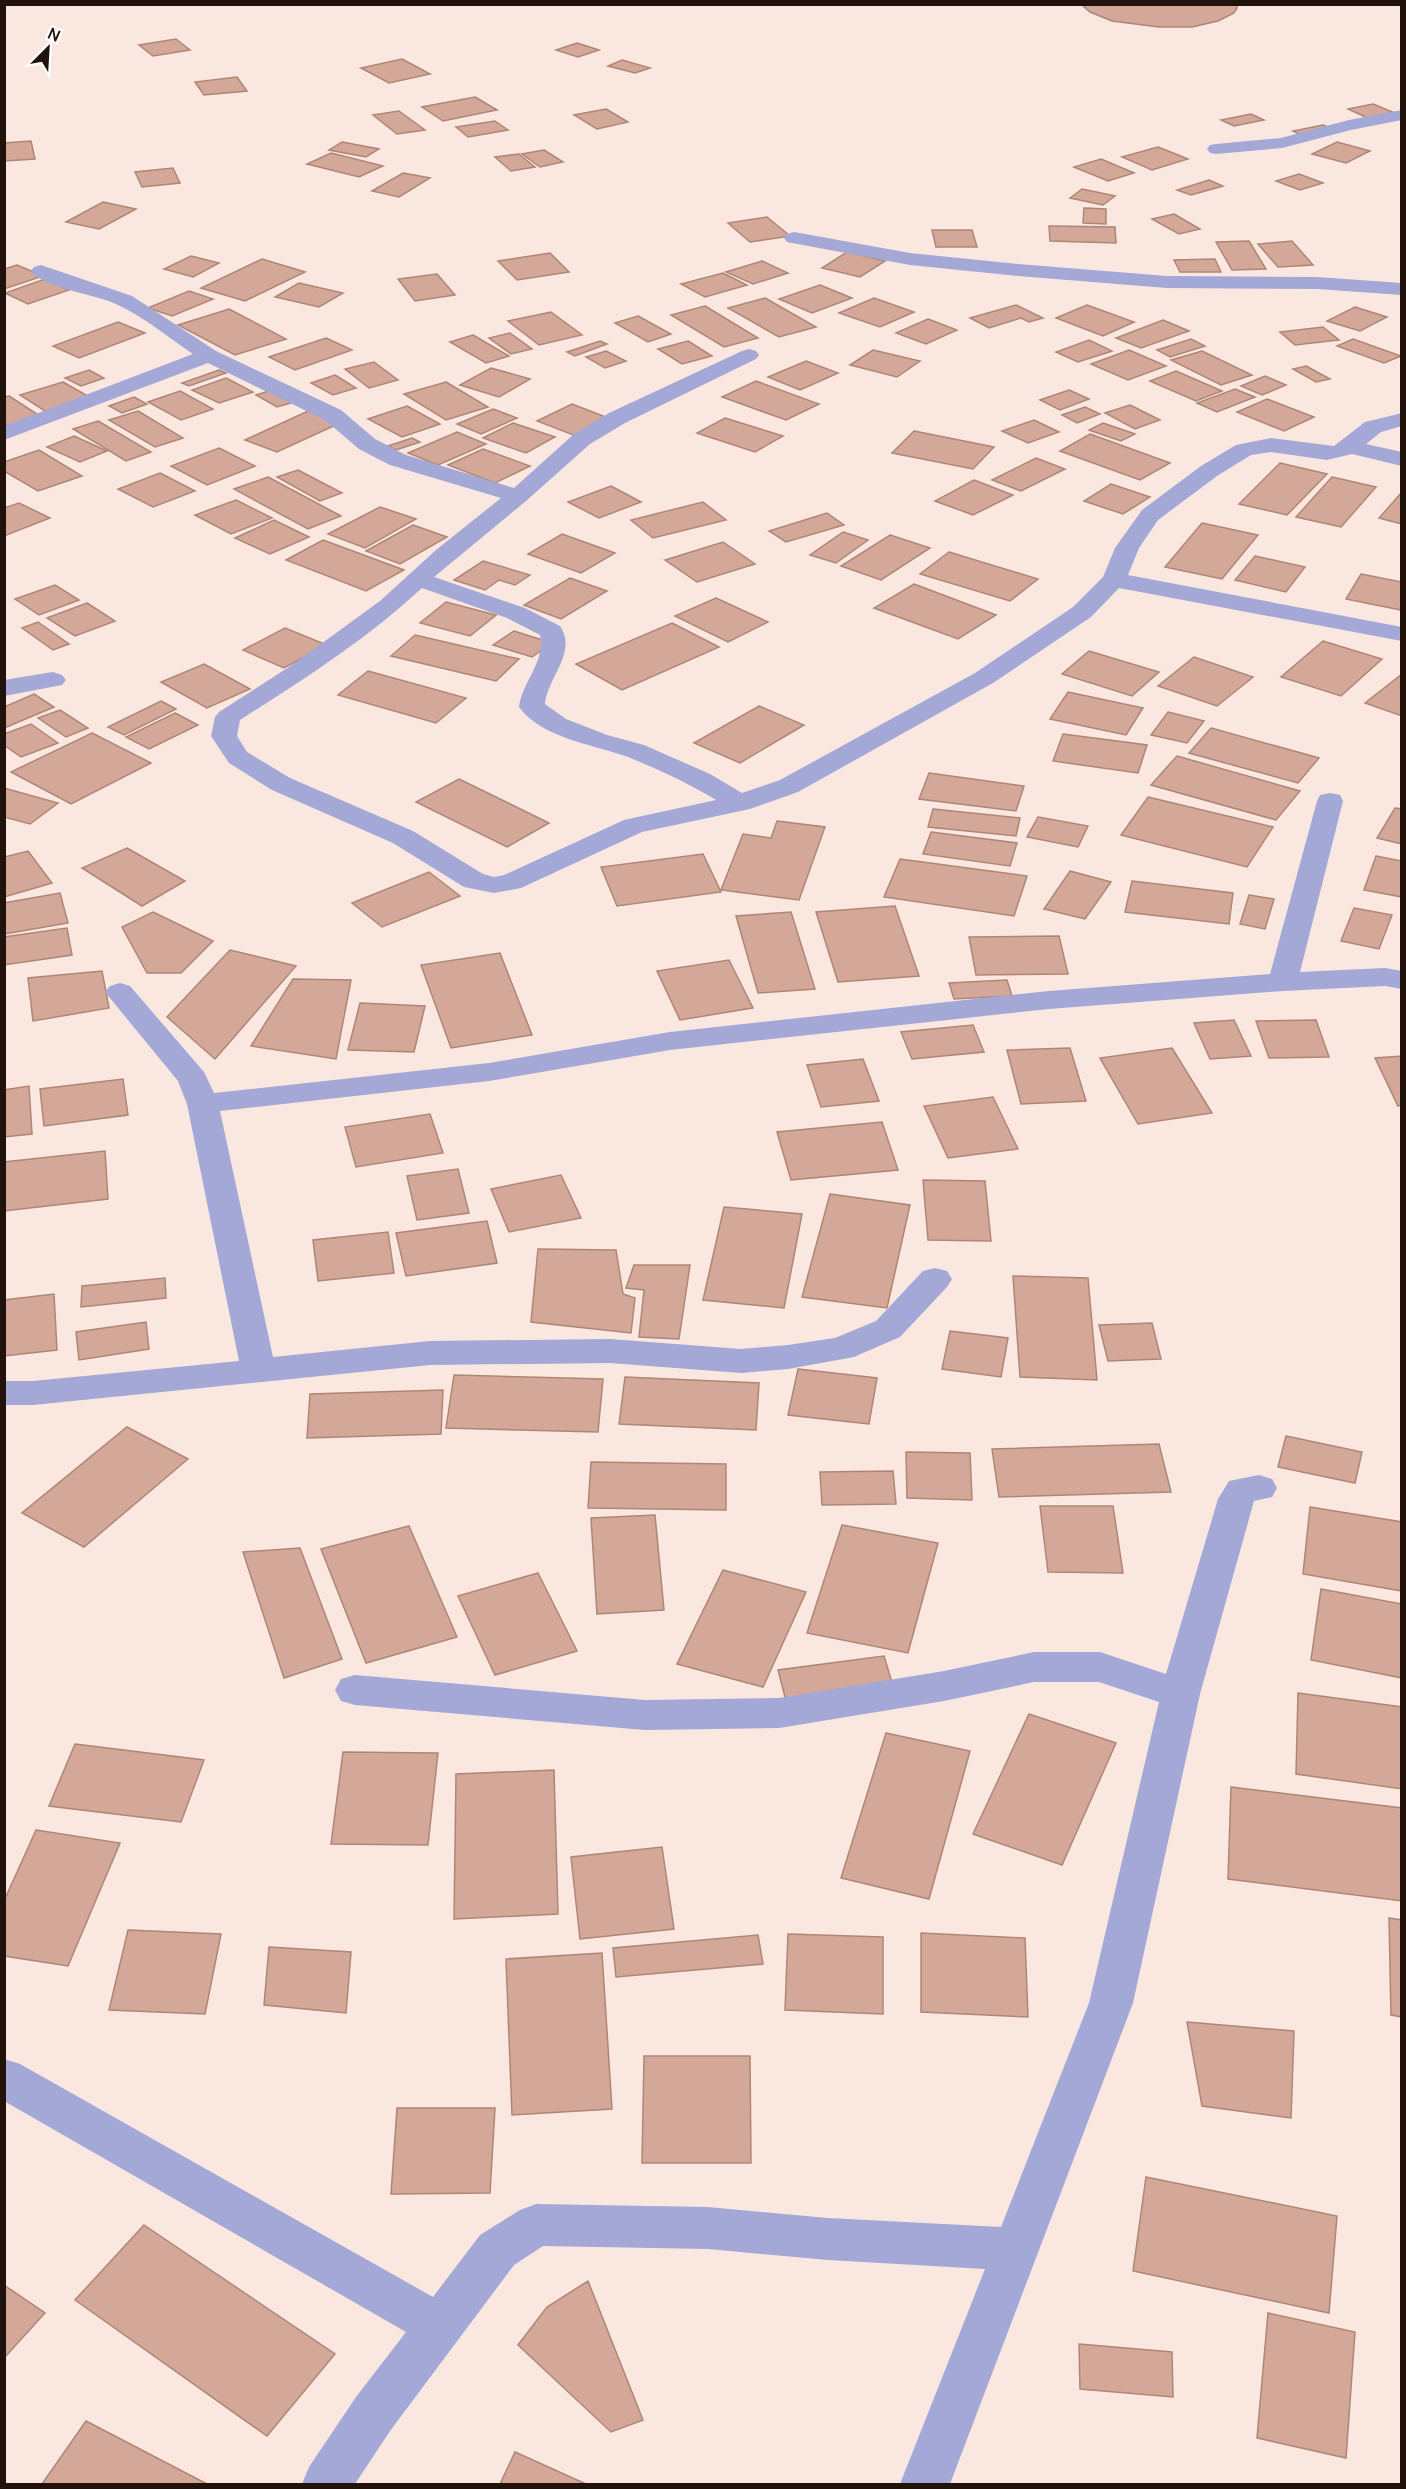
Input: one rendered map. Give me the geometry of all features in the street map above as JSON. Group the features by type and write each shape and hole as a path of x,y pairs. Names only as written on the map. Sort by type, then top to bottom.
{"street":[{"path":"1216,149 1282,143 1349,125 1401,115"},
{"path":"794,238 910,259 1018,270 1167,282 1317,284 1401,290"},
{"path":"41,271 64,281 125,300 209,355 333,415 367,444 398,460 518,496"},
{"path":"4,434 209,355"},
{"path":"749,355 617,418 582,439 518,496 444,555 389,606 301,670 228,717 224,736 238,757 281,784 403,837 474,880 494,885 511,882 634,826 740,803 789,786 984,678 1082,612 1114,580 1122,567 1127,548 1150,515 1209,471 1244,450 1271,445 1327,453 1349,447 1373,427 1401,419"},
{"path":"1349,447 1401,459"},
{"path":"418,579 516,613 551,631 556,642 552,656 532,694 532,707 557,724 598,741 635,751 701,780 740,803"},
{"path":"1114,580 1401,634"},
{"path":"4,688 53,680"},
{"path":"1283,982 1330,801"},
{"path":"203,1104 489,1072 682,1039 1049,1000 1283,982 1385,977 1401,980"},
{"path":"120,992 193,1079 203,1104 258,1370"},
{"path":"4,1393 33,1393 430,1353 610,1351 741,1361 788,1357 842,1348 888,1329 935,1279"},
{"path":"926,2484 1111,2003 1180,1694 1236,1499 1242,1490 1259,1488"},
{"path":"355,1690 645,1715 779,1713 944,1686 1034,1667 1100,1666 1180,1694"},
{"path":"4,2078 439,2326"},
{"path":"327,2484 373,2414 497,2250 536,2225 708,2228 828,2239 1015,2249"}],"building":[{"path":"1081,4 1237,4 1237,8 1234,13 1218,21 1192,27 1159,27 1112,21 1090,12"},
{"path":"176,39 190,50 153,56 139,45"},
{"path":"577,43 599,50 578,57 556,50"},
{"path":"402,59 430,74 389,83 361,68"},
{"path":"622,60 650,68 635,73 608,66"},
{"path":"237,77 247,91 204,95 195,82"},
{"path":"475,97 497,110 443,121 422,107"},
{"path":"1373,104 1395,113 1370,119 1348,109"},
{"path":"606,109 628,122 597,129 574,115"},
{"path":"399,111 425,130 397,134 373,115"},
{"path":"1251,114 1264,120 1234,126 1221,120"},
{"path":"495,121 508,130 468,137 456,127"},
{"path":"1323,125 1333,129 1303,136 1293,131"},
{"path":"31,141 35,159 4,161 4,143"},
{"path":"342,142 379,149 366,157 329,150"},
{"path":"1337,142 1370,151 1346,163 1312,154"},
{"path":"1158,147 1188,159 1152,170 1122,157"},
{"path":"544,150 563,162 540,167 522,154"},
{"path":"331,153 383,166 359,177 307,164"},
{"path":"519,154 535,167 511,171 495,157"},
{"path":"1101,159 1134,173 1108,181 1074,167"},
{"path":"173,168 180,183 142,187 135,172"},
{"path":"403,173 430,178 399,197 372,191"},
{"path":"1299,174 1323,183 1300,190 1276,181"},
{"path":"1209,180 1223,186 1191,195 1177,190"},
{"path":"1082,189 1115,196 1103,205 1070,198"},
{"path":"103,202 136,209 99,229 66,222"},
{"path":"1084,208 1106,209 1106,224 1083,223"},
{"path":"1174,214 1200,229 1179,234 1152,219"},
{"path":"767,217 790,236 750,242 728,223"},
{"path":"1049,226 1115,227 1116,243 1050,241"},
{"path":"932,230 972,230 977,247 936,247"},
{"path":"1249,241 1266,269 1232,270 1216,242"},
{"path":"1292,241 1313,265 1278,267 1258,244"},
{"path":"847,252 885,261 860,277 822,268"},
{"path":"550,253 569,272 517,280 498,261"},
{"path":"191,256 219,263 193,277 164,269"},
{"path":"262,259 305,272 245,301 201,288"},
{"path":"1215,259 1221,272 1180,272 1174,260"},
{"path":"762,261 788,273 753,284 726,272"},
{"path":"17,265 43,276 4,289 4,269"},
{"path":"723,273 747,285 705,297 681,284"},
{"path":"437,274 455,295 415,301 398,279"},
{"path":"45,279 69,290 28,304 5,293"},
{"path":"299,283 343,293 319,307 275,297"},
{"path":"820,285 852,298 812,313 779,299"},
{"path":"189,291 213,299 172,316 148,308"},
{"path":"765,298 816,327 779,337 728,308"},
{"path":"874,298 914,312 880,327 839,313"},
{"path":"1016,305 1043,318 1029,322 1021,318 989,328 970,318"},
{"path":"1087,305 1134,322 1103,336 1056,318"},
{"path":"705,306 758,338 724,347 671,315"},
{"path":"1355,307 1387,317 1360,331 1327,321"},
{"path":"229,309 286,339 235,355 178,325"},
{"path":"551,312 582,335 539,345 508,321"},
{"path":"638,316 671,334 648,342 615,323"},
{"path":"928,319 957,330 926,344 896,333"},
{"path":"1163,320 1189,331 1141,348 1116,338"},
{"path":"118,322 145,333 79,358 53,346"},
{"path":"1323,327 1339,340 1295,345 1280,332"},
{"path":"510,333 532,349 511,354 489,338"},
{"path":"473,335 509,356 486,363 450,342"},
{"path":"326,338 352,350 295,370 269,357"},
{"path":"1191,339 1205,346 1170,357 1157,350"},
{"path":"1353,339 1401,356 1384,363 1337,346"},
{"path":"1089,340 1112,351 1078,362 1056,352"},
{"path":"600,341 607,344 575,356 567,352"},
{"path":"688,341 712,356 682,364 658,349"},
{"path":"873,350 920,361 897,377 850,365"},
{"path":"1129,350 1166,366 1128,380 1091,364"},
{"path":"606,351 626,361 605,368 586,357"},
{"path":"1202,351 1252,375 1221,385 1171,360"},
{"path":"806,361 838,373 800,390 768,377"},
{"path":"374,362 398,380 369,388 345,369"},
{"path":"1306,366 1330,379 1316,382 1293,369"},
{"path":"491,368 530,379 499,397 460,385"},
{"path":"89,370 104,378 81,386 65,378"},
{"path":"219,370 226,373 189,386 182,383"},
{"path":"1176,371 1222,391 1196,401 1150,381"},
{"path":"335,375 356,388 333,395 311,383"},
{"path":"1265,376 1286,385 1262,395 1241,386"},
{"path":"226,378 253,392 219,403 192,390"},
{"path":"756,381 819,404 786,420 722,397"},
{"path":"63,382 93,399 48,413 20,395"},
{"path":"446,382 488,407 446,420 404,394"},
{"path":"1235,389 1255,397 1217,412 1197,403"},
{"path":"272,390 294,402 277,407 256,395"},
{"path":"1069,390 1089,399 1060,410 1040,400"},
{"path":"180,391 213,409 181,420 148,402"},
{"path":"9,396 40,416 8,426 4,423 4,397"},
{"path":"134,397 147,404 122,413 109,406"},
{"path":"1267,399 1314,417 1284,431 1237,412"},
{"path":"572,404 611,419 576,436 537,421"},
{"path":"1130,405 1160,420 1135,429 1105,413"},
{"path":"407,406 440,424 402,437 368,419"},
{"path":"1085,407 1100,414 1077,423 1062,415"},
{"path":"493,409 517,418 481,434 457,424"},
{"path":"138,411 183,438 155,447 109,420"},
{"path":"308,411 340,423 277,452 245,440"},
{"path":"725,418 783,436 755,452 697,433"},
{"path":"1034,420 1059,432 1028,443 1002,431"},
{"path":"98,421 151,452 126,461 73,429"},
{"path":"513,423 555,437 526,453 483,438"},
{"path":"1103,423 1135,434 1121,441 1089,430"},
{"path":"914,431 994,447 973,469 892,453"},
{"path":"457,432 486,444 438,465 408,453"},
{"path":"1090,434 1170,463 1140,480 1060,451"},
{"path":"74,436 107,451 80,462 47,447"},
{"path":"412,438 420,442 396,450 388,446"},
{"path":"219,448 255,466 207,485 171,466"},
{"path":"483,449 530,466 495,483 448,465"},
{"path":"39,450 82,476 38,491 4,471 4,462"},
{"path":"1036,458 1065,469 1021,491 992,480"},
{"path":"1280,463 1327,474 1287,515 1239,504"},
{"path":"298,470 342,493 320,501 277,477"},
{"path":"160,473 195,491 153,507 118,489"},
{"path":"268,477 341,516 308,529 234,489"},
{"path":"1332,477 1376,487 1341,527 1296,517"},
{"path":"974,480 1013,495 973,515 935,501"},
{"path":"1111,484 1150,497 1123,514 1084,501"},
{"path":"611,486 641,502 599,518 568,502"},
{"path":"1402,492 1402,524 1379,518"},
{"path":"236,500 272,518 231,534 195,515"},
{"path":"703,502 726,520 653,538 631,520"},
{"path":"19,503 50,518 4,536 4,508"},
{"path":"380,507 416,519 365,548 328,534"},
{"path":"827,513 844,525 786,542 769,531"},
{"path":"274,520 309,537 270,554 235,538"},
{"path":"1202,523 1258,535 1222,579 1165,567"},
{"path":"413,525 447,537 400,564 366,551"},
{"path":"843,532 868,540 836,563 810,555"},
{"path":"562,534 615,553 581,573 528,554"},
{"path":"890,535 930,548 881,580 841,566"},
{"path":"323,540 404,570 366,591 286,560"},
{"path":"723,542 755,564 697,582 665,560"},
{"path":"949,552 1038,579 1010,601 920,574"},
{"path":"1255,556 1305,567 1286,592 1235,580"},
{"path":"483,561 530,575 515,585 499,580 485,590 454,580"},
{"path":"1361,574 1402,582 1401,610 1346,599"},
{"path":"570,578 607,591 561,619 524,605"},
{"path":"914,584 996,615 958,639 874,608"},
{"path":"55,585 79,600 39,615 15,599"},
{"path":"716,598 768,622 728,642 675,616"},
{"path":"446,602 496,615 470,636 420,623"},
{"path":"87,603 115,621 75,636 47,618"},
{"path":"38,622 69,644 53,650 22,628"},
{"path":"672,623 719,647 622,690 576,664"},
{"path":"285,628 327,645 284,668 243,650"},
{"path":"514,631 552,643 532,657 493,645"},
{"path":"415,635 519,659 496,681 391,656"},
{"path":"1323,641 1382,659 1341,696 1281,677"},
{"path":"1089,651 1159,672 1132,696 1062,674"},
{"path":"1194,657 1253,677 1217,706 1158,686"},
{"path":"204,664 250,689 207,708 161,682"},
{"path":"368,671 466,698 436,723 338,695"},
{"path":"1402,674 1402,716 1365,703"},
{"path":"1068,692 1143,708 1126,735 1050,719"},
{"path":"34,694 54,707 4,728 4,707"},
{"path":"161,701 176,709 124,735 108,727"},
{"path":"759,706 804,725 740,763 694,743"},
{"path":"60,710 88,728 66,737 38,718"},
{"path":"1168,712 1204,721 1187,743 1151,735"},
{"path":"175,713 198,725 149,749 126,737"},
{"path":"31,724 58,743 21,757 4,745 4,734"},
{"path":"1211,728 1319,758 1298,783 1189,753"},
{"path":"92,733 151,763 71,804 11,772"},
{"path":"1063,734 1147,745 1138,773 1053,761"},
{"path":"1177,756 1300,791 1276,820 1151,785"},
{"path":"929,773 1024,786 1016,811 919,799"},
{"path":"459,779 549,823 507,847 416,802"},
{"path":"4,788 58,803 30,824 4,817"},
{"path":"1148,797 1273,827 1247,867 1121,835"},
{"path":"1395,808 1402,809 1402,844 1377,838"},
{"path":"933,809 1020,818 1016,836 928,827"},
{"path":"1038,817 1088,826 1078,847 1027,837"},
{"path":"777,821 825,827 799,900 721,890 743,834 771,838"},
{"path":"931,832 1017,843 1010,866 923,854"},
{"path":"127,848 185,881 142,906 82,868"},
{"path":"28,851 52,883 4,897 4,857"},
{"path":"703,854 721,892 617,906 601,867"},
{"path":"1376,856 1402,861 1402,897 1364,890"},
{"path":"900,859 1027,876 1014,916 884,897"},
{"path":"1070,871 1111,882 1085,919 1044,909"},
{"path":"429,872 460,896 382,927 352,903"},
{"path":"1132,881 1233,893 1229,924 1125,912"},
{"path":"60,893 68,923 4,934 4,903"},
{"path":"1249,895 1274,899 1265,929 1240,924"},
{"path":"895,906 919,976 838,982 816,912"},
{"path":"1354,908 1392,915 1379,949 1341,941"},
{"path":"153,912 213,941 181,973 147,973 122,927"},
{"path":"791,912 815,989 758,993 736,916"},
{"path":"67,928 72,955 4,965 4,937"},
{"path":"1059,936 1068,974 976,975 969,937"},
{"path":"230,950 296,966 215,1059 167,1017"},
{"path":"500,953 532,1035 451,1048 421,965"},
{"path":"729,960 753,1008 680,1020 657,971"},
{"path":"102,971 109,1008 33,1021 28,978"},
{"path":"293,979 351,980 336,1059 251,1046"},
{"path":"1007,980 1012,996 954,999 949,983"},
{"path":"360,1003 425,1006 414,1052 348,1050"},
{"path":"1234,1020 1251,1056 1210,1059 1194,1023"},
{"path":"1316,1020 1329,1057 1269,1058 1256,1021"},
{"path":"973,1025 984,1052 912,1059 901,1032"},
{"path":"1070,1048 1086,1101 1021,1104 1007,1050"},
{"path":"1172,1048 1212,1113 1138,1124 1100,1058"},
{"path":"1402,1056 1402,1105 1398,1106 1375,1058"},
{"path":"863,1059 879,1101 821,1107 807,1065"},
{"path":"123,1079 128,1115 44,1126 40,1089"},
{"path":"29,1086 32,1134 4,1137 4,1090"},
{"path":"993,1097 1018,1149 948,1158 924,1106"},
{"path":"430,1114 443,1153 356,1167 345,1127"},
{"path":"882,1122 898,1170 791,1180 777,1132"},
{"path":"105,1151 108,1199 4,1211 4,1162"},
{"path":"458,1169 469,1213 417,1220 407,1176"},
{"path":"561,1175 581,1218 509,1232 491,1189"},
{"path":"923,1180 985,1181 991,1241 928,1240"},
{"path":"830,1194 910,1205 887,1308 802,1297"},
{"path":"724,1207 802,1214 784,1308 703,1300"},
{"path":"487,1221 497,1263 406,1276 396,1233"},
{"path":"388,1232 394,1273 318,1281 313,1240"},
{"path":"538,1249 616,1250 623,1294 635,1298 631,1333 531,1322"},
{"path":"634,1265 690,1265 679,1339 639,1337 644,1290 626,1288"},
{"path":"1013,1276 1088,1278 1097,1380 1020,1377"},
{"path":"165,1278 166,1298 81,1307 82,1286"},
{"path":"54,1294 57,1350 4,1356 4,1300"},
{"path":"146,1322 149,1349 79,1360 76,1332"},
{"path":"1152,1323 1161,1359 1108,1361 1099,1325"},
{"path":"950,1331 1008,1338 1001,1377 942,1369"},
{"path":"798,1369 877,1378 869,1424 788,1415"},
{"path":"454,1375 603,1379 598,1432 446,1428"},
{"path":"625,1377 759,1383 756,1430 619,1424"},
{"path":"443,1390 441,1434 307,1438 310,1394"},
{"path":"127,1427 188,1459 84,1547 22,1513"},
{"path":"1286,1436 1362,1452 1355,1483 1278,1467"},
{"path":"1159,1444 1171,1492 999,1497 992,1449"},
{"path":"906,1452 970,1453 972,1500 907,1498"},
{"path":"591,1462 726,1464 726,1510 588,1508"},
{"path":"893,1471 896,1504 822,1505 820,1472"},
{"path":"1040,1506 1113,1506 1123,1573 1048,1572"},
{"path":"1310,1507 1402,1522 1402,1591 1303,1574"},
{"path":"655,1515 664,1610 597,1614 591,1518"},
{"path":"842,1525 938,1543 908,1653 807,1633"},
{"path":"409,1526 457,1637 366,1663 321,1549"},
{"path":"300,1548 342,1659 284,1678 243,1552"},
{"path":"723,1570 806,1592 763,1687 677,1664"},
{"path":"538,1573 577,1651 495,1675 458,1596"},
{"path":"1321,1589 1402,1604 1402,1678 1311,1660"},
{"path":"884,1656 893,1686 786,1701 778,1670"},
{"path":"1298,1693 1402,1707 1402,1789 1296,1774"},
{"path":"1029,1714 1116,1743 1062,1865 973,1834"},
{"path":"886,1733 970,1751 929,1899 841,1878"},
{"path":"75,1744 204,1760 181,1822 49,1806"},
{"path":"343,1752 438,1753 428,1845 331,1844"},
{"path":"554,1770 558,1914 454,1919 456,1774"},
{"path":"1231,1787 1402,1808 1402,1901 1228,1879"},
{"path":"36,1830 120,1843 68,1966 4,1956 4,1901"},
{"path":"662,1847 674,1929 580,1939 571,1857"},
{"path":"1389,1918 1402,1920 1402,2017 1391,2015"},
{"path":"128,1930 221,1934 205,2014 109,2010"},
{"path":"921,1933 1025,1938 1028,2017 921,2012"},
{"path":"788,1934 883,1937 883,2014 785,2010"},
{"path":"758,1935 763,1964 616,1977 613,1948"},
{"path":"269,1947 351,1952 346,2013 264,2005"},
{"path":"602,1953 612,2109 512,2115 506,1959"},
{"path":"1187,2022 1294,2031 1291,2118 1202,2106"},
{"path":"644,2056 750,2056 751,2163 642,2163"},
{"path":"397,2108 495,2108 490,2193 391,2194"},
{"path":"1146,2177 1337,2216 1329,2313 1133,2271"},
{"path":"144,2225 335,2354 267,2436 75,2300"},
{"path":"588,2281 643,2420 611,2432 518,2345 547,2307"},
{"path":"4,2285 45,2313 4,2358"},
{"path":"1268,2313 1355,2332 1346,2458 1257,2438"},
{"path":"1079,2344 1172,2352 1173,2397 1080,2389"},
{"path":"86,2421 207,2484 42,2484"},
{"path":"515,2452 586,2484 500,2484"}]}
